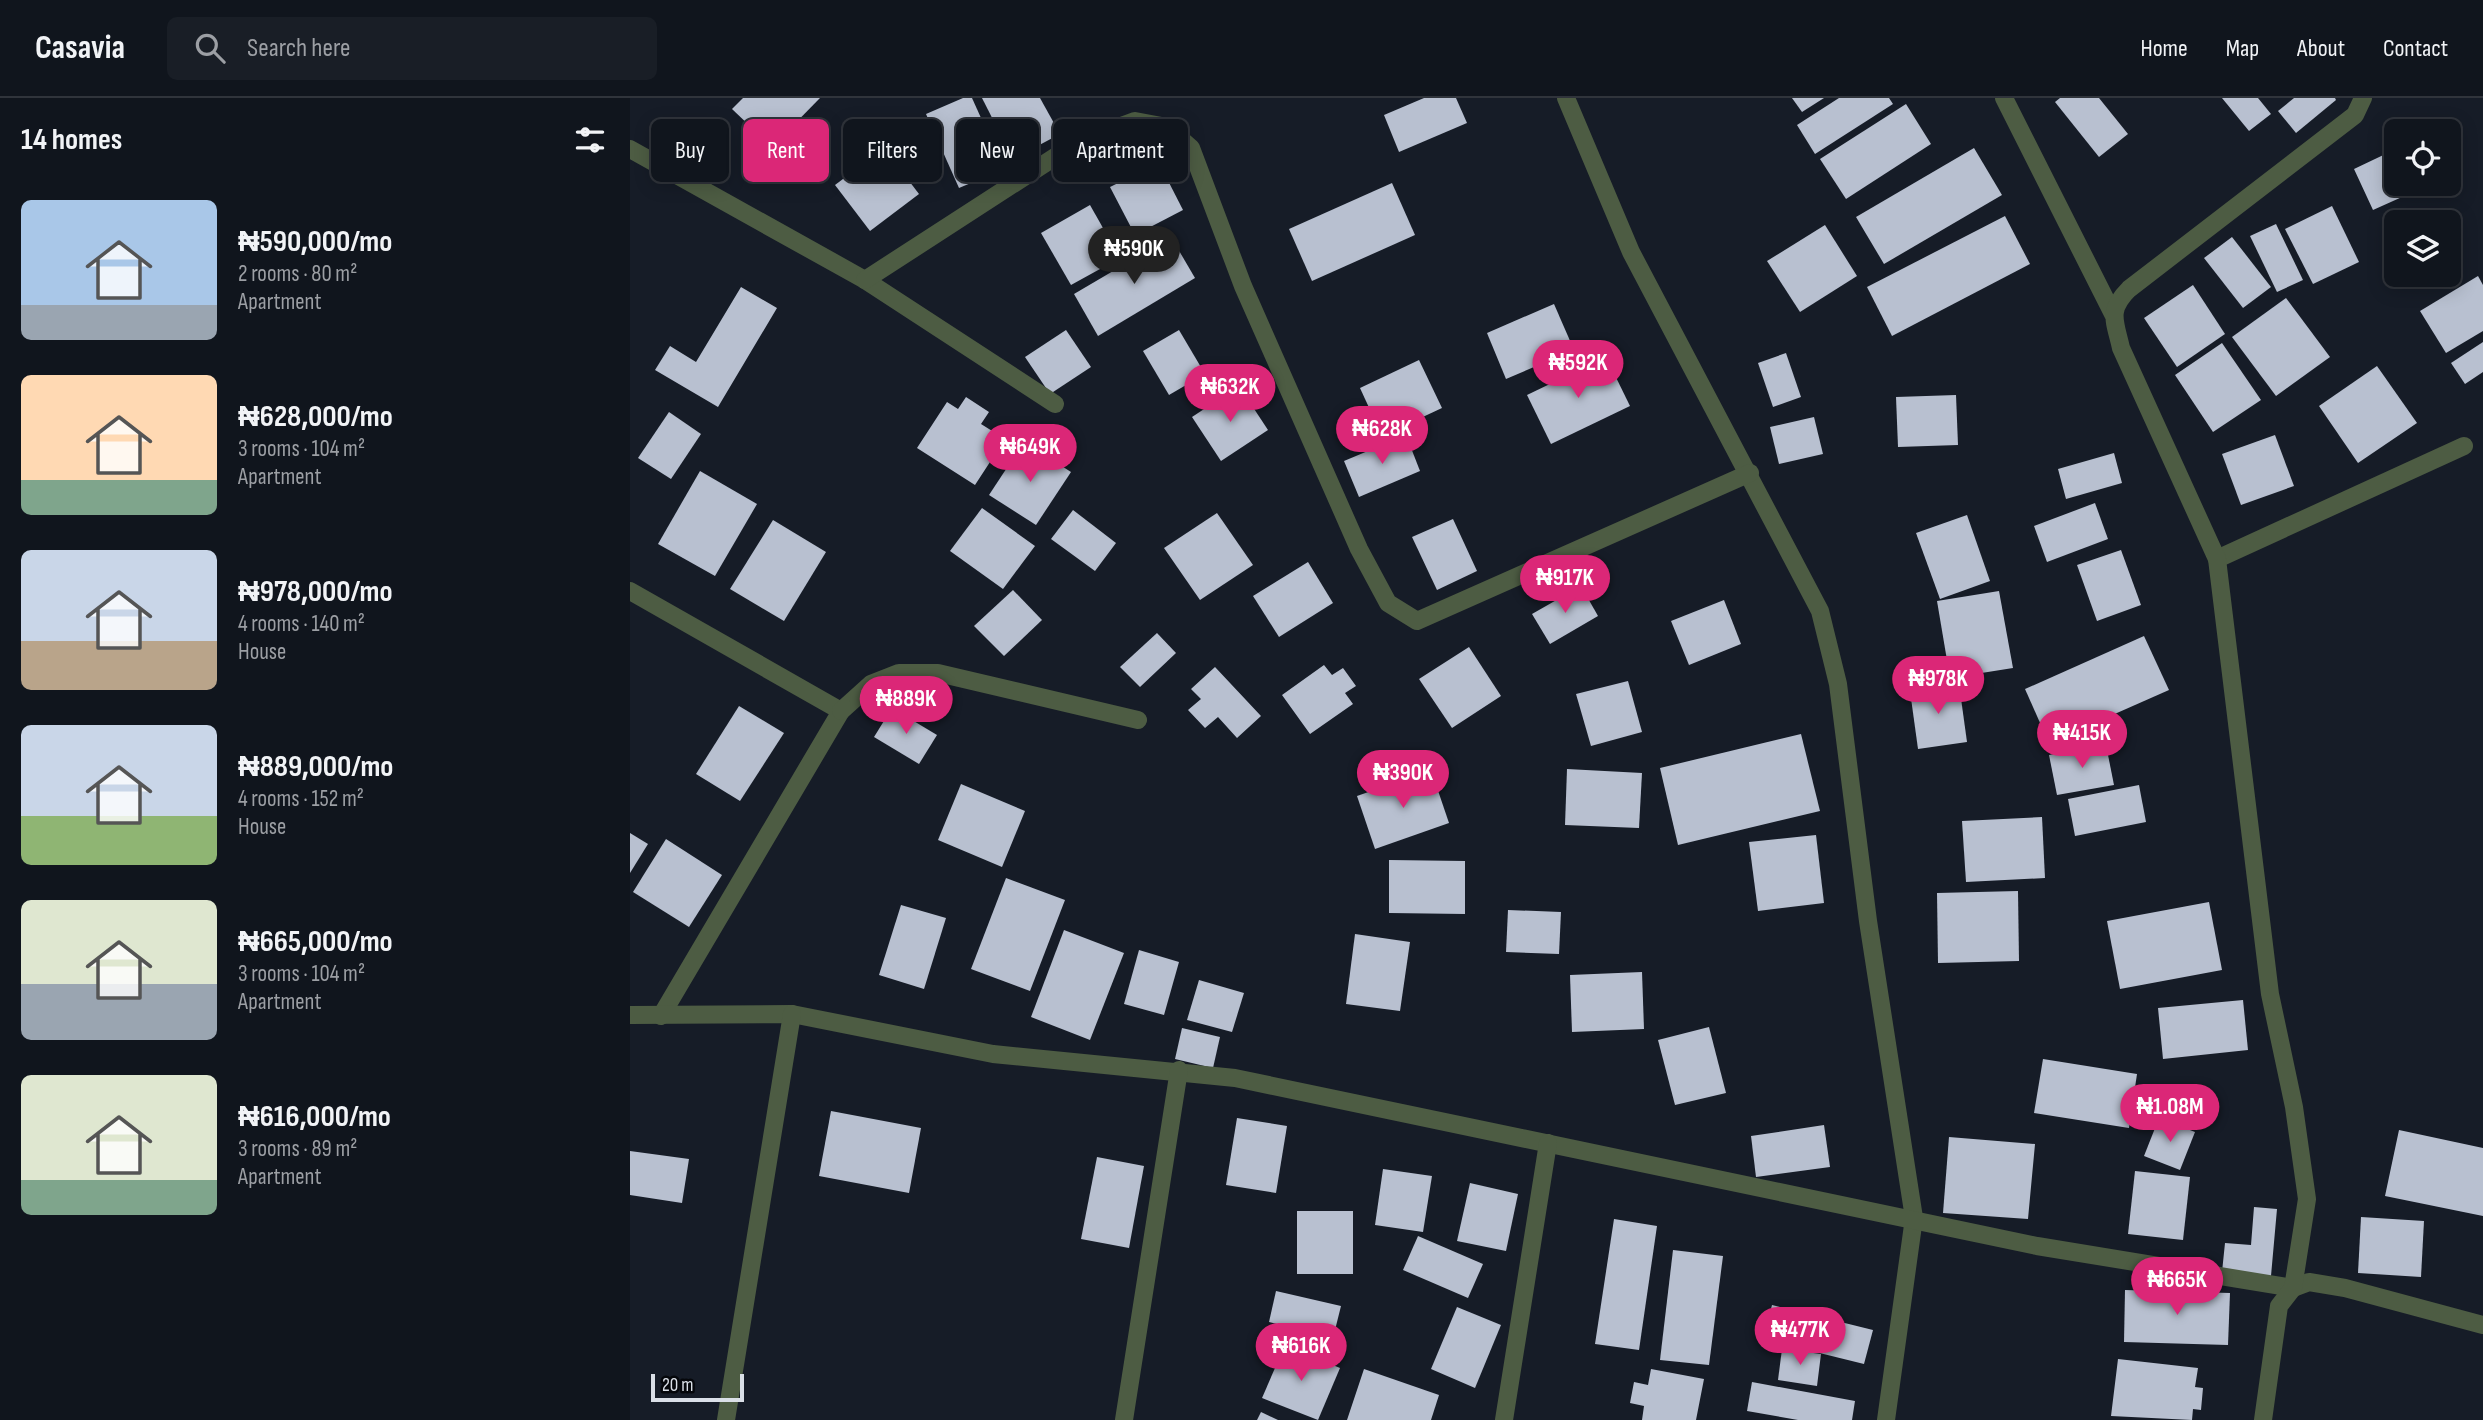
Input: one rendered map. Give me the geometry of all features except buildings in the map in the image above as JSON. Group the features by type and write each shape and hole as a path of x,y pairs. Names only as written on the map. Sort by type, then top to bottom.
{"street":[{"path":"1566,98 1631,252 1750,473 1820,611 1838,684 1868,922 1913,1218 1886,1420"},
{"path":"2004,98 2113,314 2121,348 2217,559 2270,994 2294,1107 2307,1199 2293,1288 2279,1306 2263,1420"},
{"path":"2113,314 2116,302 2129,289 2355,115 2363,98"},
{"path":"865,280 1078,142 1135,121 1167,127 1191,148 1243,286 1359,548 1388,603 1417,621 1750,473"},
{"path":"630,149 865,280 1055,404"},
{"path":"2217,559 2464,446"},
{"path":"630,591 841,711"},
{"path":"662,1016 841,711 871,684 899,673 938,673 1138,720"},
{"path":"630,1015 792,1014 993,1054 1179,1070 1235,1078 2049,1248 2293,1288 2309,1282 2344,1288 2483,1325"},
{"path":"726,1420 792,1014"},
{"path":"1124,1420 1179,1070"},
{"path":"1504,1420 1548,1143"}]}
